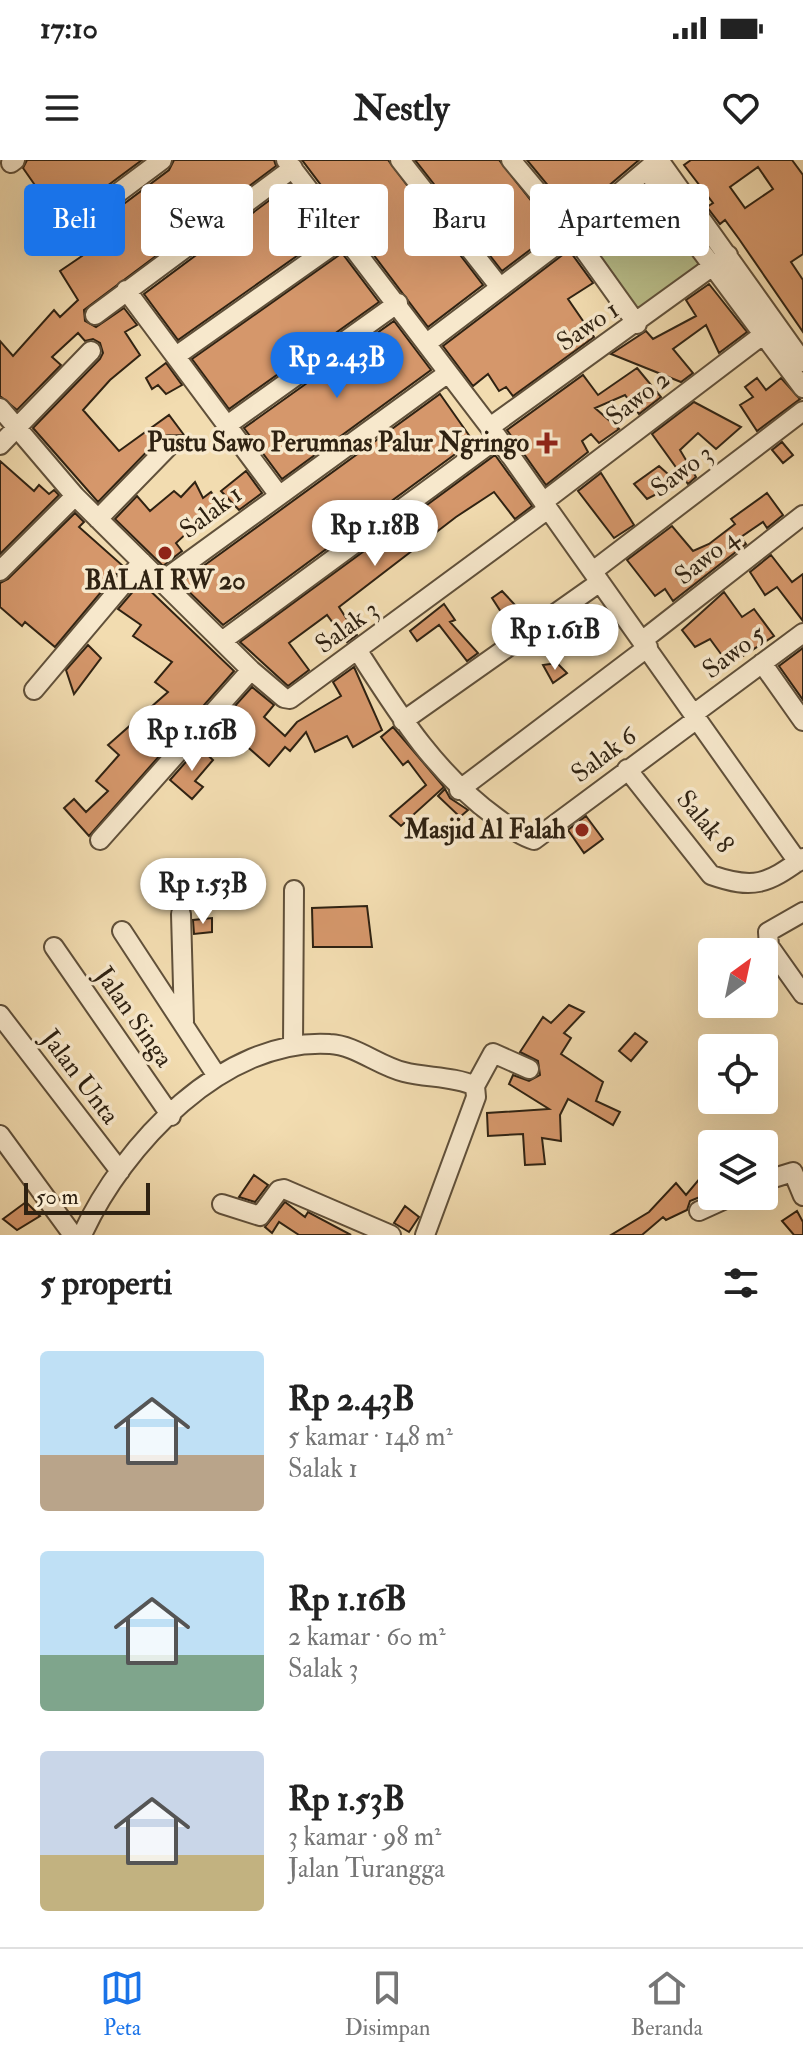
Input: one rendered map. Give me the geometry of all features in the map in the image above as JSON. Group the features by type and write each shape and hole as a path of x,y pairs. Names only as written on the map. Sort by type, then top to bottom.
{"street":[{"path":"125,188 162,160"},
{"path":"400,160 499,286"},
{"path":"511,160 531,184"},
{"path":"629,160 651,166 721,261 803,362"},
{"path":"95,315 290,164 306,184"},
{"path":"630,184 651,166"},
{"path":"176,356 318,256"},
{"path":"362,256 494,432 801,860"},
{"path":"427,343 540,256"},
{"path":"588,256 637,324"},
{"path":"721,261 764,334 803,388"},
{"name":"Sawo 1","path":"222,641 721,261"},
{"path":"126,290 278,494"},
{"path":"226,426 398,303"},
{"name":"Sawo 2","path":"546,506 764,334"},
{"path":"0,445 91,351"},
{"name":"Salak 1","path":"162,581 448,373"},
{"path":"0,408 16,431 75,496 251,670 100,840"},
{"name":"Sawo 3","path":"403,721 596,576 803,411"},
{"path":"98,519 170,445"},
{"path":"0,571 75,496"},
{"name":"Salak 3","path":"251,670 278,695 290,699 358,651 546,506"},
{"name":"Sawo 4","path":"459,790 646,644 803,515"},
{"path":"34,690 142,562"},
{"name":"Sawo 5","path":"696,716 803,633"},
{"path":"358,651 403,721 459,790"},
{"path":"762,663 803,721"},
{"name":"Salak 6","path":"459,790 526,838 534,840 696,716"},
{"name":"Salak 8","path":"627,769 711,875 729,881 767,883 801,860"},
{"path":"293,1046 294,890"},
{"path":"803,912 768,932 769,946 803,994"},
{"path":"181,914 184,1022"},
{"path":"122,931 217,1076"},
{"name":"Jalan Singa","path":"54,947 171,1116"},
{"name":"Jalan Unta","path":"0,1015 120,1171"},
{"path":"82,1235 120,1171 171,1116 217,1076 254,1055 293,1046 341,1045 389,1068 475,1086"},
{"path":"425,1235 476,1097 475,1086 493,1053 529,1069"},
{"path":"0,1135 73,1235"},
{"path":"778,1177 793,1172 803,1196"},
{"path":"222,1204 260,1216 279,1190 284,1189 391,1235"}],"green space":[{"path":"600,256 697,256 702,263 639,311"}],"building":[{"path":"27,160 142,160 110,184 34,184 23,168"},
{"path":"174,160 274,160 276,166 252,184 150,184 169,170"},
{"path":"302,160 388,160 406,184 404,256 461,256 483,285 428,327 374,256 388,256 388,184 320,184"},
{"path":"415,160 499,160 530,199 530,250 502,271 490,256 514,256 514,184 434,184"},
{"path":"527,160 639,160 611,184 547,184"},
{"path":"691,160 792,160 803,175 803,254 791,262 803,280 803,332 725,220 720,224 709,210 713,203 709,198 709,184 698,184 684,165","holes":["758,167 773,189 745,208 730,187"]},
{"path":"141,191 141,256 156,256 84,310 85,321 96,327 124,308 137,325 125,332 140,355 110,380 83,410 119,451 169,415 184,435 162,436 98,502 33,428 100,359 103,353 100,343 93,339 85,341 78,333 52,357 61,365 17,410 0,396 0,341 13,356 54,310 60,317 78,300 60,271 82,256 125,256 125,203"},
{"path":"269,201 269,256 297,256 178,340 144,294 195,256 253,256 253,213"},
{"path":"338,256 344,256 379,302 229,409 192,359"},
{"path":"561,256 573,256 593,283 568,299 594,337 513,396 506,387 499,391 488,374 473,386 443,346"},
{"path":"709,284 747,332 719,353 706,325 673,349 693,373 681,382 611,354 646,331 653,339 696,316 686,300"},
{"path":"394,321 431,370 282,479 244,428"},
{"path":"166,363 182,385 166,394 158,385 152,389 146,378"},
{"path":"637,368 661,397 639,414 625,395 595,408 619,429 599,443 591,434 582,441 588,452 546,485 507,430 583,375 598,395"},
{"path":"757,378 766,390 781,378 800,399 757,431 740,405 753,397 745,387"},
{"path":"440,394 473,441 223,625 180,583"},
{"path":"694,402 741,427 716,449 698,433 680,450 696,477 688,484 652,434"},
{"path":"782,442 793,455 783,463 772,450"},
{"path":"495,455 532,506 515,519 494,492 456,517 339,607 357,635 347,642 327,615 289,643 309,670 288,686 240,642"},
{"path":"0,461 34,491 39,485 49,494 54,490 59,495 0,554"},
{"path":"659,466 678,483 647,499 634,484"},
{"path":"246,471 262,493 239,510 221,491"},
{"path":"601,473 634,525 614,538 578,491"},
{"path":"195,482 203,498 211,492 219,503 176,543 182,551 163,566 115,519 137,496 150,511 174,491 181,497"},
{"path":"767,493 783,515 767,528 763,522 741,537 746,544 673,601 665,589 655,596 627,560 672,526 693,551 709,544 735,524 731,519"},
{"path":"75,513 84,522 79,527 123,566 55,647 25,622 22,626 0,607 0,583 8,579"},
{"path":"771,555 792,582 803,574 803,621 777,587 765,595 750,572"},
{"path":"141,582 234,671 89,836 64,808 74,799 86,812 108,791 96,781 119,755 108,745 168,692 155,682 172,662 133,636 141,625 118,609"},
{"path":"502,591 516,606 503,615 492,598"},
{"path":"724,592 742,617 754,609 774,636 729,665 710,639 695,647 682,630"},
{"path":"444,604 455,620 450,622 478,653 467,661 439,625 417,641 410,631"},
{"path":"88,645 101,658 74,694 66,670"},
{"path":"803,648 803,700 779,666"},
{"path":"557,663 567,673 553,683 543,665"},
{"path":"354,667 382,730 353,747 347,736 315,752 306,732 290,751 285,747 269,766 242,742 238,746 217,726 252,687 274,705 264,717 285,736 297,722 341,696 333,682"},
{"path":"393,727 444,787 401,826 390,816 426,785 408,761 403,765 381,737"},
{"path":"199,747 213,760 195,781 203,787 192,799 170,780"},
{"path":"445,789 450,798 468,810 460,817 438,796"},
{"name":"Masjid Al Falah","path":"586,816 603,839 584,853 568,830"},
{"path":"367,906 372,947 313,947 312,908"},
{"path":"212,918 212,932 194,934 193,920"},
{"path":"569,1005 584,1012 564,1033 571,1038 561,1054 603,1082 596,1101 620,1112 613,1125 568,1099 560,1115 561,1141 542,1138 545,1164 525,1165 523,1134 488,1136 487,1113 549,1109 509,1084 513,1075 529,1081 540,1075 538,1061 520,1052 543,1017 551,1023"},
{"path":"635,1033 647,1042 631,1061 619,1051"},
{"path":"254,1175 268,1185 255,1202 239,1197"},
{"path":"698,1181 698,1198 690,1201 687,1210 666,1220 663,1217 642,1235 611,1235 649,1212 676,1183 686,1195"},
{"path":"26,1202 40,1216 17,1230 3,1219"},
{"path":"285,1202 305,1217 308,1212 351,1235 299,1235 279,1222 272,1233 265,1227"},
{"path":"405,1206 419,1217 409,1232 394,1223"},
{"path":"797,1211 803,1222 803,1235 794,1235 782,1221"}],"place":[{"name":"Pustu Sawo Perumnas Palur Ngringo","path":"547,443"},
{"name":"BALAI RW 20","path":"165,553"},
{"name":"Masjid Al Falah","path":"582,830"}]}
